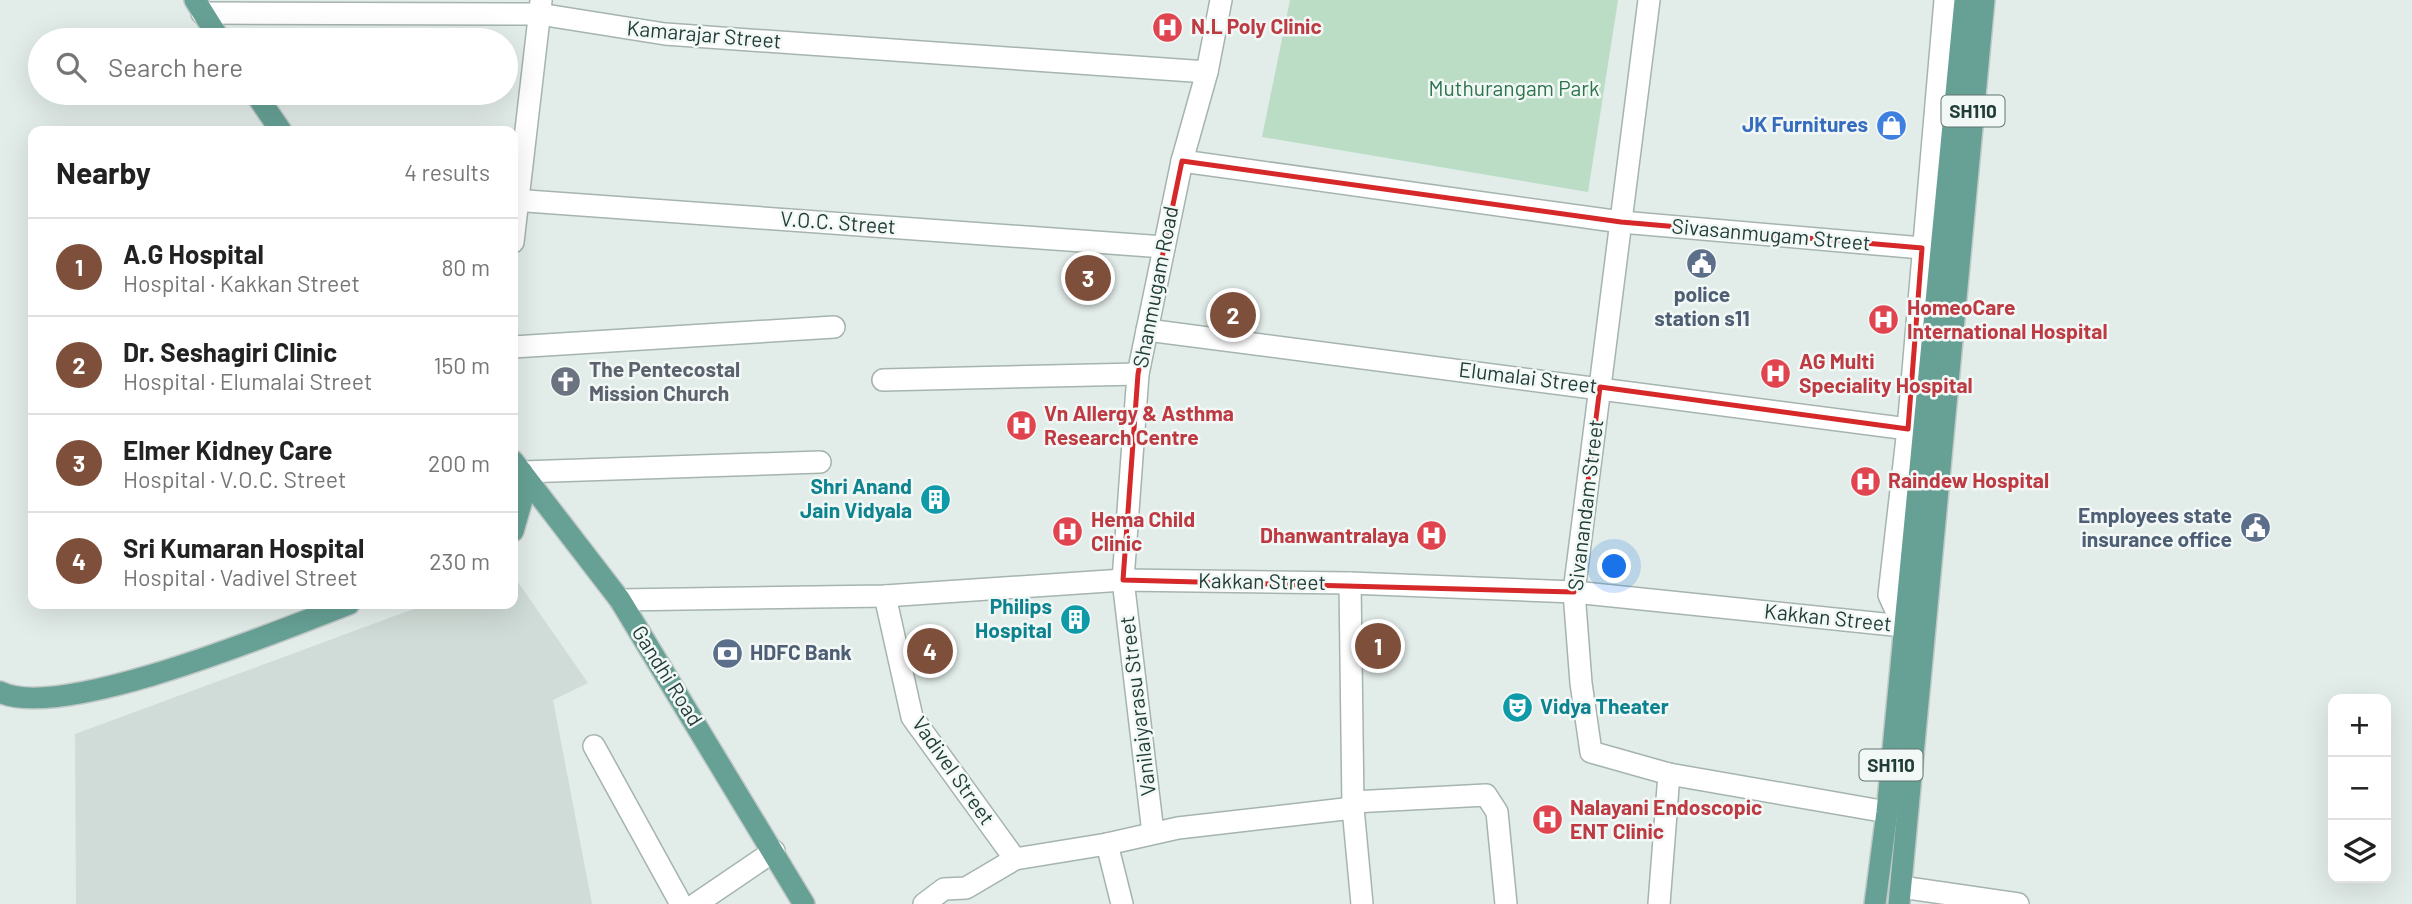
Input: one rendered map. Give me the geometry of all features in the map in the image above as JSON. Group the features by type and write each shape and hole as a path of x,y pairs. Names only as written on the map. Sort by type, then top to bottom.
{"main road":[{"name":"SH110","path":"1917,598 1965,0"},
{"name":"SH110","path":"1875,904 1914,627 1984,0"},
{"path":"198,6 212,28"},
{"path":"263,105 278,126"},
{"name":"Gandhi Road","path":"518,467 620,600 774,850 804,904"},
{"path":"518,470 524,493 518,514"},
{"path":"0,692 14,699 69,696 173,669 335,609"},
{"name":"SH110","path":"1900,895 1914,627"}],"street":[{"name":"Shanmugam Road","path":"1124,580 1138,374 1182,161 1207,72 1221,0"},
{"name":"Sivanandam Street","path":"1649,0 1574,592 1581,683 1591,752 1669,774 1887,813"},
{"path":"1914,627 1889,595 1908,429 1945,0"},
{"name":"Kamarajar Street","path":"198,6 540,7 665,34 1207,72"},
{"path":"518,177 540,7"},
{"name":"Sivasanmugam Street","path":"1182,161 1620,222 1922,248"},
{"name":"V.O.C. Street","path":"518,200 1164,247"},
{"path":"518,347 834,327"},
{"name":"Elumalai Street","path":"1147,330 1908,429"},
{"path":"883,380 1138,374"},
{"path":"518,466 820,463"},
{"name":"Kakkan Street","path":"620,600 885,596 1124,580 1350,583 1574,592 1914,627"},
{"name":"Vanilaiyarasu Street","path":"1124,580 1153,833"},
{"path":"1350,583 1353,805 1362,904"},
{"name":"Vadivel Street","path":"885,596 912,717 1015,859"},
{"path":"594,746 681,904"},
{"path":"1659,904 1669,774"},
{"path":"923,904 944,889 971,896 1015,859 1107,844 1153,833 1353,805 1486,795 1497,812 1506,904"},
{"path":"1107,844 1122,904"},
{"path":"696,904 774,850"},
{"path":"1900,895 2018,904"}],"highlighted area":[{"path":"1182,161 1621,222 1922,248 1908,429 1600,387 1574,592 1123,580 1138,374"}],"shaded area":[{"path":"518,582 588,683 553,700 592,904 76,904 75,734 413,609 518,609"}],"green space":[{"name":"Muthurangam Park","path":"1290,0 1618,0 1588,192 1262,137"}],"place":[{"name":"N.L Poly Clinic","path":"1168,27"},
{"name":"JK Furnitures","path":"1891,125"},
{"name":"police station s11","path":"1702,263"},
{"name":"Elmer Kidney Care","path":"1088,278"},
{"name":"Dr. Seshagiri Clinic","path":"1233,315"},
{"name":"HomeoCare International Hospital","path":"1884,320"},
{"name":"AG Multi Speciality Hospital","path":"1776,374"},
{"name":"The Pentecostal Mission Church","path":"566,382"},
{"name":"Vn Allergy & Asthma Research Centre","path":"1021,426"},
{"name":"Raindew Hospital","path":"1865,481"},
{"name":"Shri Anand Jain Vidyala","path":"935,499"},
{"name":"Employees state insurance office","path":"2255,528"},
{"name":"Hema Child Clinic","path":"1068,532"},
{"name":"Dhanwantralaya","path":"1432,536"},
{"name":"Philips Hospital","path":"1075,619"},
{"name":"A.G Hospital","path":"1378,646"},
{"name":"Sri Kumaran Hospital","path":"930,651"},
{"name":"HDFC Bank","path":"727,653"},
{"name":"Vidya Theater","path":"1517,707"},
{"name":"Nalayani Endoscopic ENT Clinic","path":"1547,820"}]}
